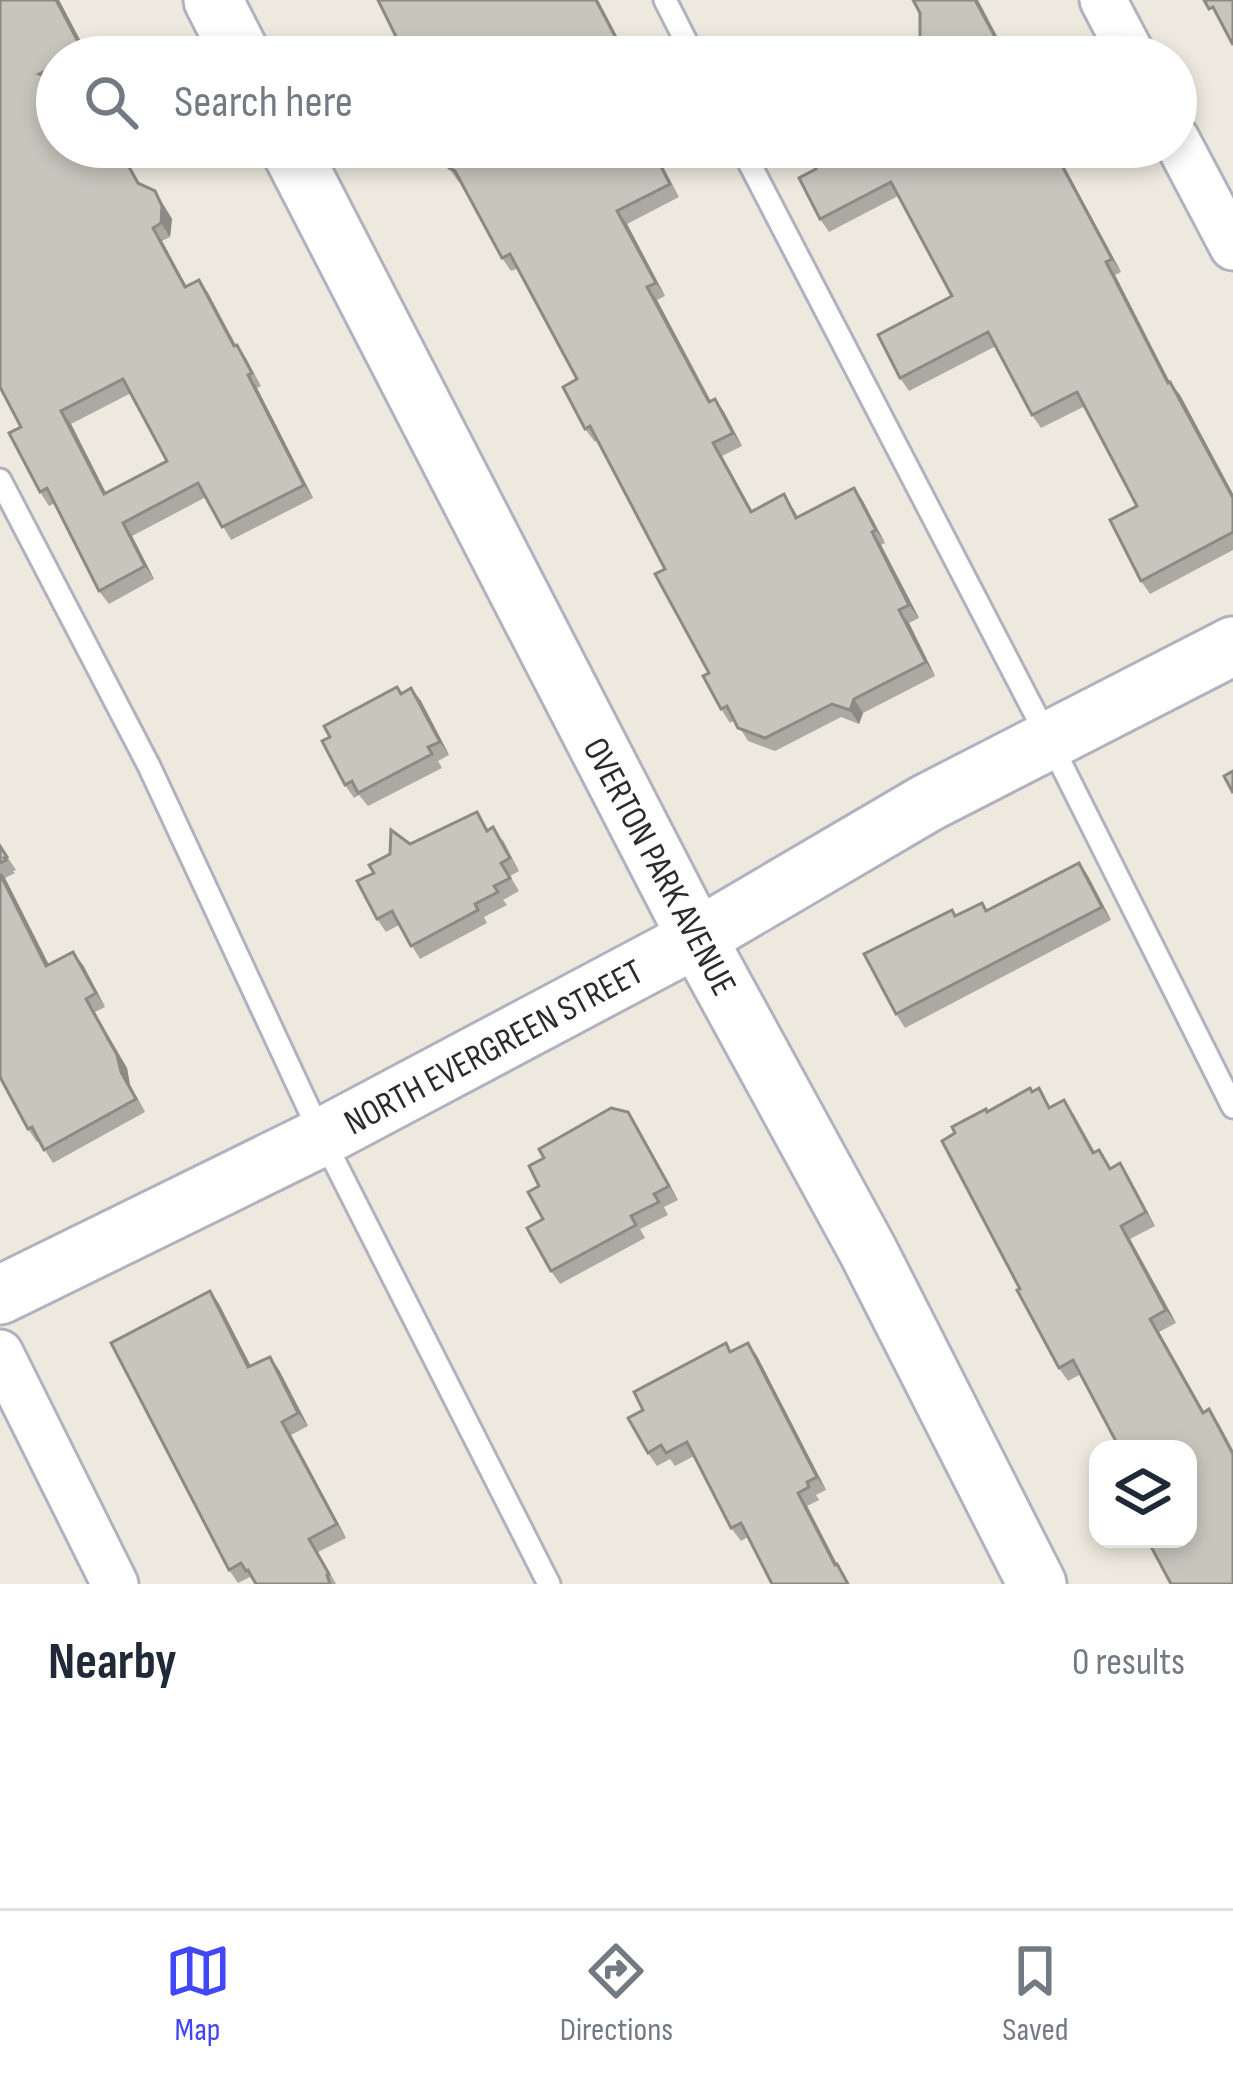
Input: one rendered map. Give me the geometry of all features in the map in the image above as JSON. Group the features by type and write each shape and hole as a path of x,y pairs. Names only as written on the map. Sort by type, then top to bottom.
{"street":[{"path":"213,0 231,36"},
{"path":"1102,0 1122,36"},
{"name":"OVERTON PARK AVENUE","path":"300,168 698,938 868,1251 1037,1584"},
{"path":"1191,168 1233,247"},
{"name":"NORTH EVERGREEN STREET","path":"0,1295 322,1136 698,938 927,803 1233,646"},
{"path":"0,1353 115,1584"}],"lane":[{"path":"665,0 683,36"},
{"path":"752,168 1049,740 1233,1108"},
{"path":"0,480 149,766 322,1136 549,1584"}],"building":[{"path":"0,0 56,0 75,36 36,36 36,168 130,168 138,183 155,191 162,206 161,223 153,228 185,287 199,280 252,373 248,375 304,485 222,527 198,483 123,523 145,566 99,591 47,488 40,492 9,433 21,427 0,387","holes":["123,379 167,461 104,494 61,411"]},
{"path":"378,0 596,0 615,36 396,36"},
{"path":"913,0 975,0 995,36 920,36 920,13"},
{"path":"1204,0 1233,0 1233,45 1213,7 1209,9"},
{"path":"449,168 662,168 670,184 617,211 656,283 647,287 709,402 715,399 733,433 713,443 751,512 784,494 796,518 854,488 909,605 899,610 926,662 854,699 850,710 832,704 765,738 738,728 703,676 709,673 655,574 665,569 590,426 585,429 563,387 577,379 510,254 502,258 455,171"},
{"path":"1063,168 1112,259 1106,262 1168,383 1233,498 1233,532 1141,581 1110,520 1137,506 1077,392 1032,415 988,332 900,378 878,335 952,296 891,182 820,219 799,178 816,169"},
{"path":"397,687 401,694 411,688 440,742 428,747 432,754 358,793 352,781 345,785 322,741 330,737 324,726"},
{"path":"1233,771 1233,793 1224,776"},
{"path":"477,812 487,831 493,827 510,858 501,863 510,878 494,886 498,892 475,904 478,910 411,946 392,911 377,919 357,881 374,873 369,865 390,854 391,830 410,844"},
{"path":"1079,863 1102,907 896,1014 864,954 952,910 955,916 982,903 986,911"},
{"path":"0,874 46,966 73,952 96,993 86,999 136,1099 44,1150 0,1077"},
{"path":"1030,1088 1032,1092 1039,1088 1049,1108 1064,1100 1093,1153 1099,1150 1110,1169 1120,1163 1146,1212 1121,1226 1166,1310 1150,1319 1203,1413 1209,1409 1233,1454 1233,1584 1171,1584 1152,1548 1197,1548 1197,1440 1115,1440 1073,1360 1059,1368 1017,1290 942,1141 955,1133 952,1127"},
{"path":"611,1108 628,1112 669,1186 654,1194 659,1202 631,1216 636,1225 551,1271 527,1228 543,1219 528,1192 539,1186 529,1166 544,1158 539,1149"},
{"path":"210,1291 248,1367 270,1357 298,1413 282,1422 337,1524 309,1539 330,1584 256,1584 241,1563 229,1570 111,1343"},
{"path":"726,1343 730,1352 748,1343 817,1477 798,1493 848,1584 772,1584 741,1523 731,1528 687,1442 666,1453 661,1445 648,1453 628,1418 643,1410 634,1392"}]}
